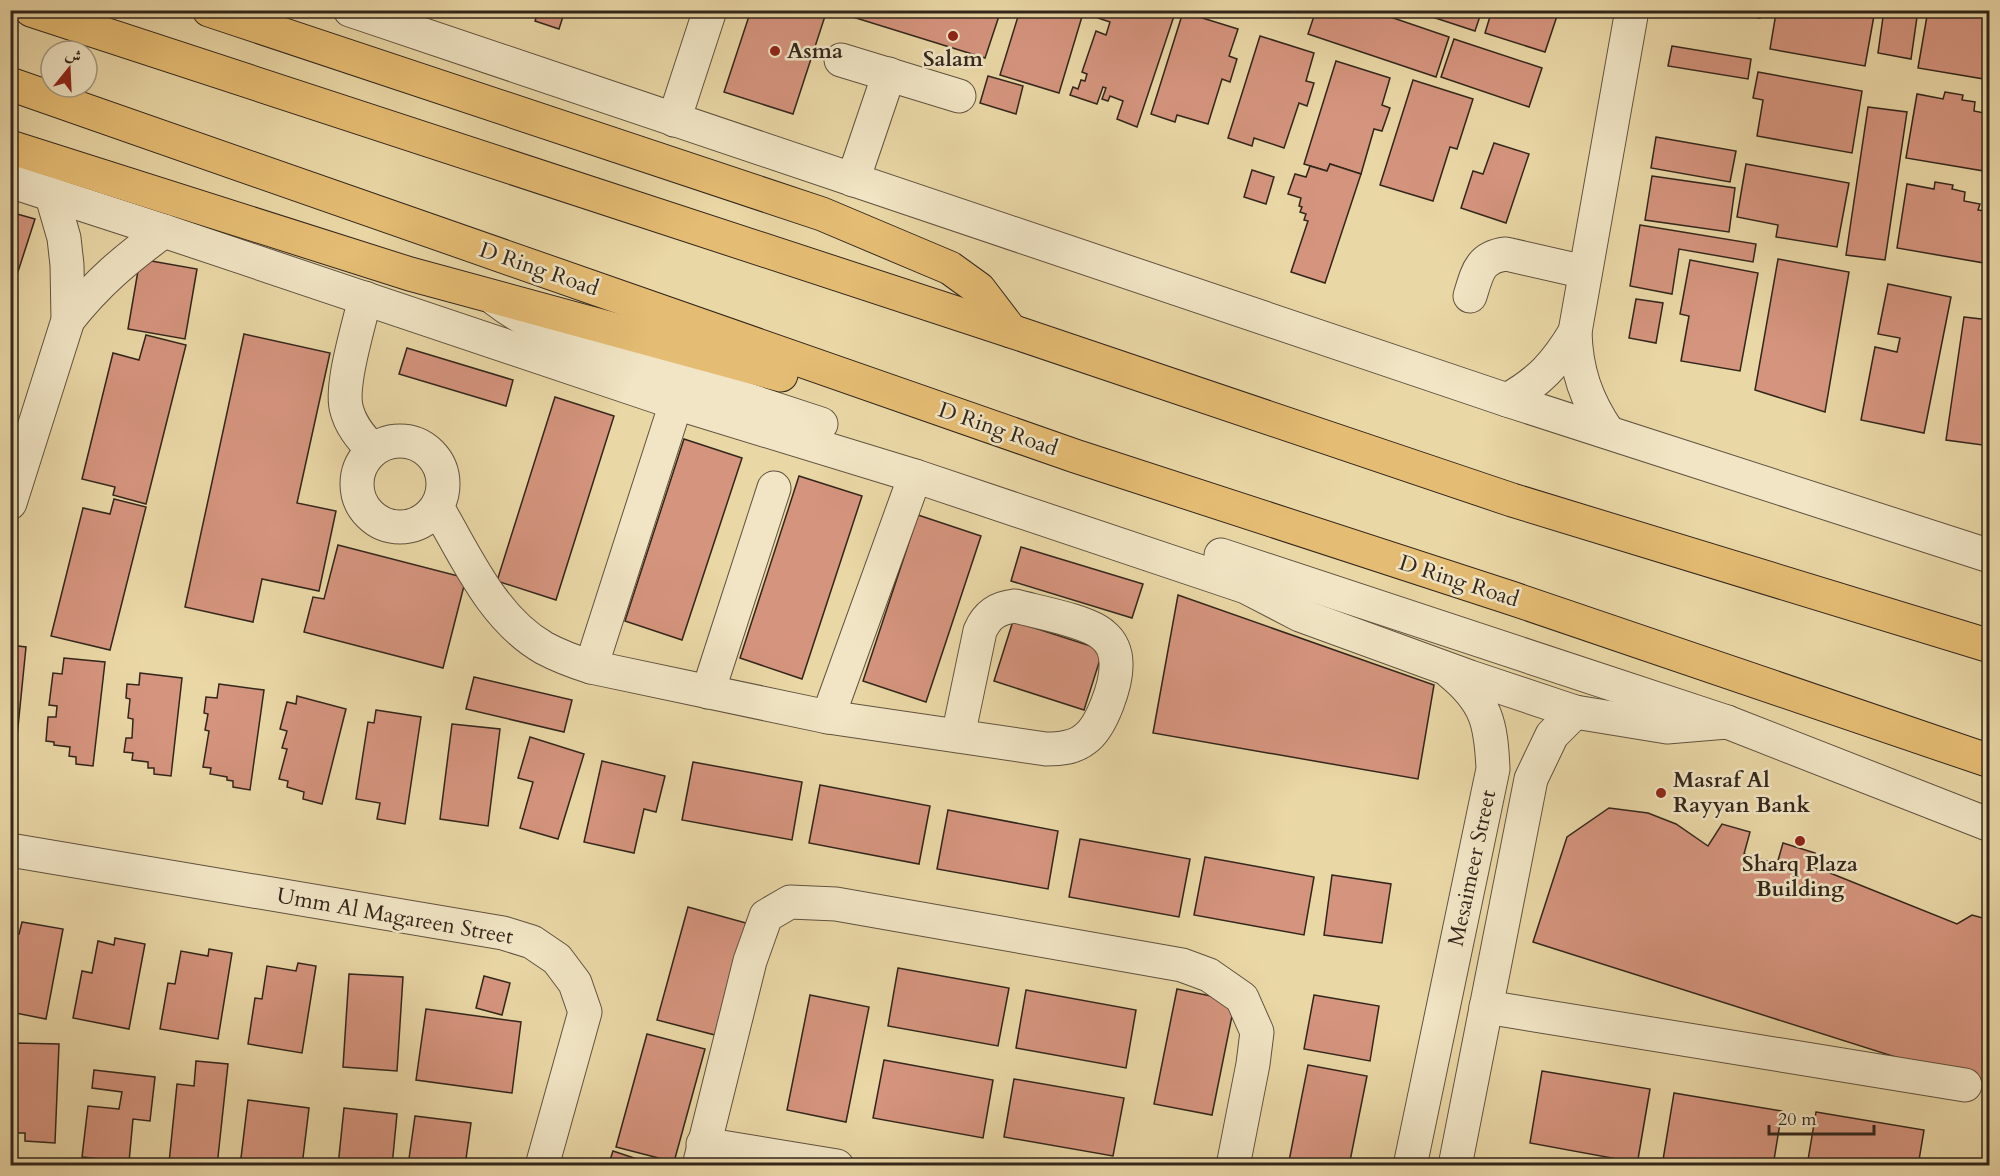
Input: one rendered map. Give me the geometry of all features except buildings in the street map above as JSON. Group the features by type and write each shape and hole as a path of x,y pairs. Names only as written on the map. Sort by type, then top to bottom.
{"main road":[{"path":"31,10 1011,330 1512,500 1989,646"},
{"path":"209,10 822,214 950,268 979,289 1011,330"},
{"name":"D Ring Road","path":"10,84 1075,456 1511,598 1989,761"},
{"path":"10,147 410,274 1075,456"}],"street":[{"path":"350,10 1507,400 1989,556"},
{"path":"674,120 710,10"},
{"path":"1608,432 1596,414 1583,385 1576,353 1575,332 1632,10"},
{"path":"841,60 959,96"},
{"path":"853,180 889,74"},
{"name":"D Ring Road","path":"10,181 676,403 915,476 1246,587 1300,615 1575,712 1667,727 1727,722"},
{"path":"10,503 68,320 64,238 51,193"},
{"path":"68,320 103,279 128,257 164,231"},
{"path":"1470,296 1482,264 1497,255 1506,254 1585,272"},
{"name":"D Ring Road","path":"492,296 515,315 569,341 1727,722 1989,825"},
{"path":"365,298 345,388 346,407 353,425 373,450"},
{"path":"1507,400 1528,388 1547,372 1575,332"},
{"path":"591,667 676,403"},
{"path":"402,441 417,444 429,451 439,464 443,478 443,493 437,507 427,518 414,525 399,527 384,524 371,516 362,504 357,489 358,475 364,461 373,450 387,442 402,441"},
{"path":"828,717 915,476"},
{"path":"708,692 774,488"},
{"path":"437,507 502,613 543,647 566,659 591,667 828,717 1046,749 1073,746 1085,740 1102,719 1117,665 1111,644 1095,628 1016,606 1003,607 993,612 984,621 980,632 958,736"},
{"name":"Mesaimeer Street","path":"1386,610 1398,632 1409,644 1464,684 1486,716 1491,735 1492,769 1410,1166"},
{"name":"Mesaimeer Street","path":"1455,1166 1531,779 1552,735 1575,712"},
{"name":"Umm Al Magareen Street","path":"10,850 503,933 532,942 557,959 575,983 585,1012 542,1166"},
{"path":"837,1166 701,1155 750,961 766,916 790,902 836,904 1182,965 1209,975 1242,998 1257,1032 1233,1166"},
{"path":"1486,1007 1965,1085"}],"place":[{"name":"Salam","path":"953,36"},
{"name":"Asma","path":"775,51"},
{"name":"Masraf Al Rayyan Bank","path":"1661,793"},
{"name":"Sharq Plaza Building","path":"1800,841"}]}
